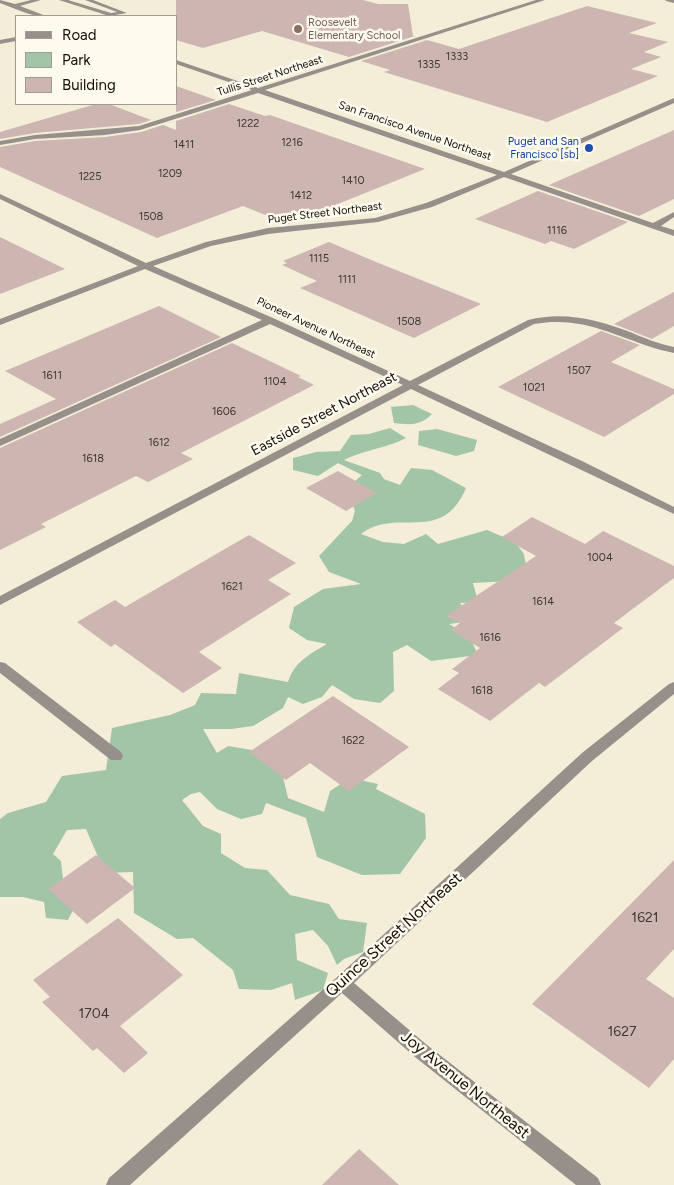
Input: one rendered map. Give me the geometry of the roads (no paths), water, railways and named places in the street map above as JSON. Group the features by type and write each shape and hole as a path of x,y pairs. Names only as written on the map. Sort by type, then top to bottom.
{"street":[{"path":"3,2 20,0"},
{"path":"14,6 38,0"},
{"path":"62,0 111,15 124,14 88,0"},
{"name":"Tullis Street Northeast","path":"0,143 66,134 104,133 140,128 542,0"},
{"path":"668,0 674,1"},
{"path":"3,2 41,15"},
{"path":"0,42 15,39"},
{"name":"San Francisco Avenue Northeast","path":"178,63 674,232"},
{"name":"Puget Street Northeast","path":"0,322 145,266 210,244 268,232 375,220 402,214 505,174 674,100"},
{"name":"Pioneer Avenue Northeast","path":"0,196 145,266 270,320 580,464 674,511"},
{"path":"654,226 674,214"},
{"name":"Eastside Street Northeast","path":"0,601 531,322 564,318 599,323 660,347 674,350"},
{"path":"0,443 270,320"},
{"path":"0,666 116,756"},
{"name":"Quince Street Northeast","path":"116,1185 342,983 587,757 674,687"},
{"name":"Joy Avenue Northeast","path":"342,983 421,1051 591,1185"}],"place":[{"name":"Roosevelt Elementary School","path":"298,29"},
{"name":"Puget and San Francisco [sb]","path":"589,148"}]}
